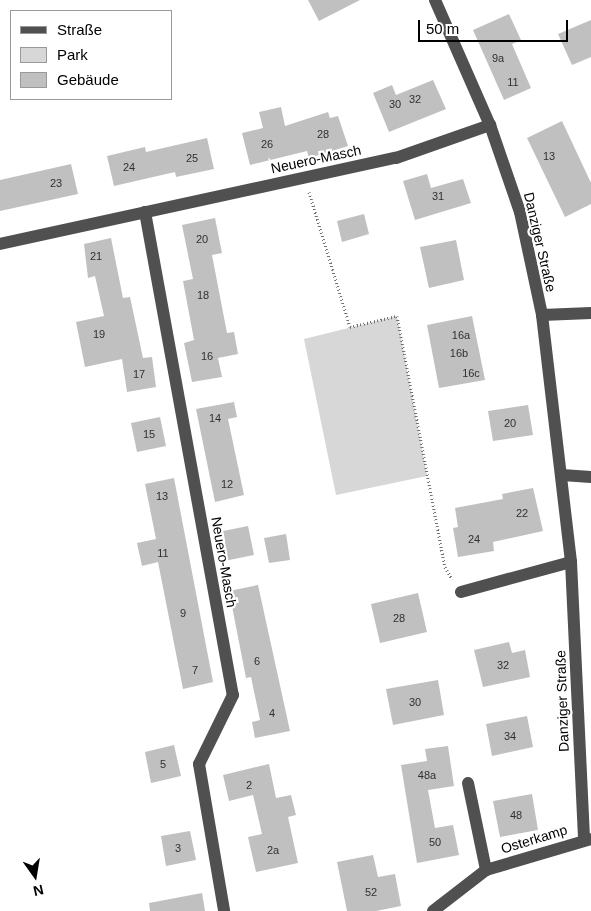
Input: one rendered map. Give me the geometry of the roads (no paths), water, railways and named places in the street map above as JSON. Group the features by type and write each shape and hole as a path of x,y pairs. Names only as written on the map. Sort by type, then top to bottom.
{"street":[{"name":"Danziger Straße","path":"435,0 490,125 520,212 542,315 571,562 587,840"},
{"name":"Neuero-Masch","path":"0,244 396,158 490,125"},
{"name":"Neuero-Masch","path":"146,212 233,695 199,764 224,911"},
{"path":"542,315 591,313"},
{"path":"562,475 591,477"},
{"path":"461,592 571,562"},
{"name":"Osterkamp","path":"468,783 486,870"},
{"name":"Osterkamp","path":"433,911 486,870 587,840"}]}
